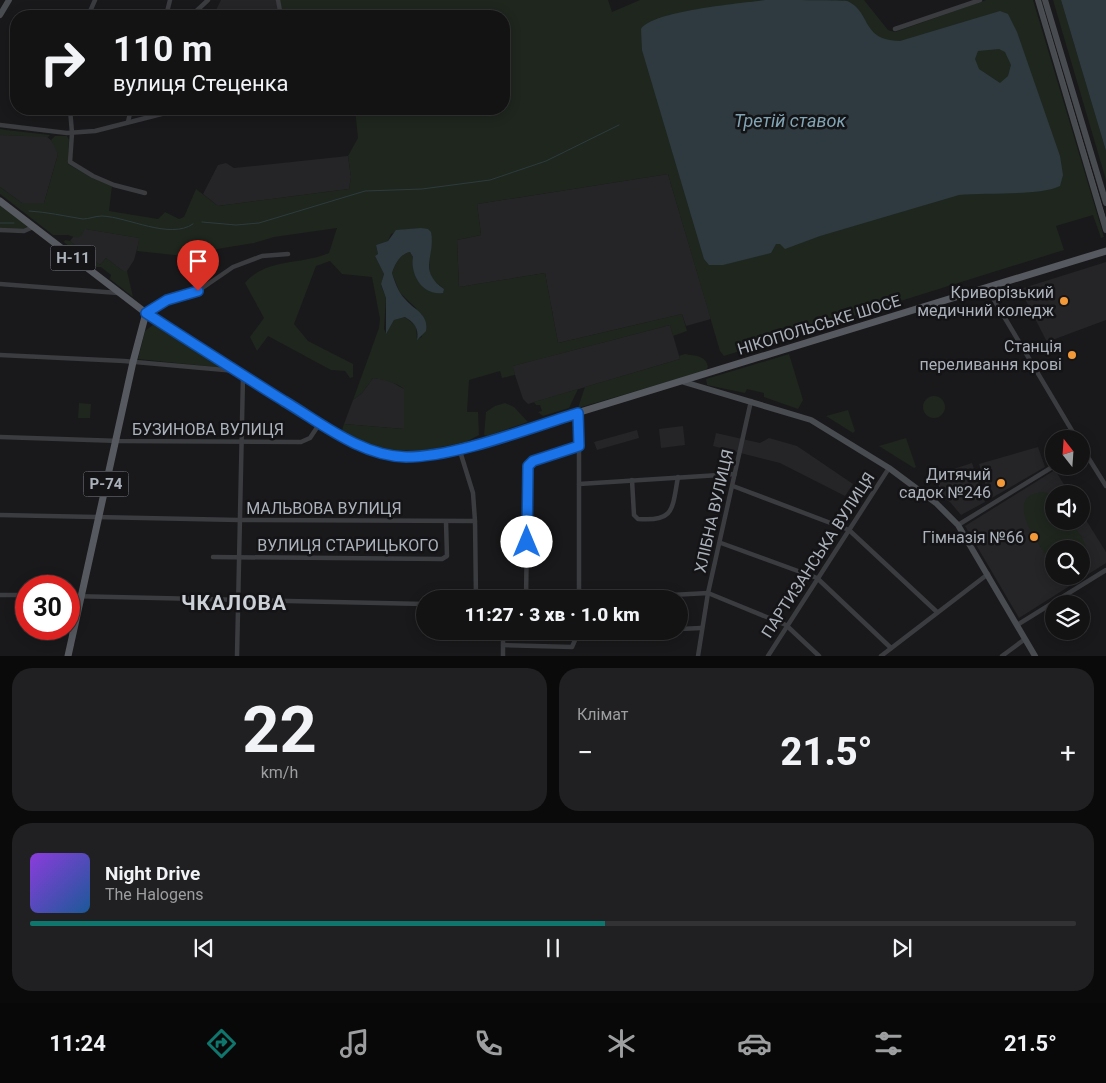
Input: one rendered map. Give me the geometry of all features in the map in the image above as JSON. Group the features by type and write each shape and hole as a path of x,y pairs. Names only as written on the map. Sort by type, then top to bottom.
{"main road":[{"name":"Н-11","path":"0,201 146,313 243,376 350,441 387,455 419,456 459,448 684,382"},
{"name":"НІКОПОЛЬСЬКЕ ШОСЕ","path":"684,382 1106,251"},
{"name":"Р-74","path":"80,597 133,362 146,313"},
{"name":"Р-74","path":"68,656 71,640"}],"street":[{"path":"0,15 8,0"},
{"path":"197,10 208,0"},
{"path":"895,29 980,0"},
{"path":"1038,0 1106,230"},
{"path":"1044,0 1106,203"},
{"path":"70,115 72,133 70,162 114,185 145,193"},
{"path":"128,122 130,115"},
{"path":"0,125 72,133 95,131 157,115"},
{"path":"0,230 24,231 33,227"},
{"path":"146,313 167,300 198,291 233,267 262,256 288,254"},
{"path":"0,284 118,293"},
{"path":"987,288 1072,430"},
{"path":"0,355 133,362 236,371"},
{"path":"238,656 243,376"},
{"path":"684,382 811,420 889,468 943,508 958,525 1035,656"},
{"name":"ХЛІБНА ВУЛИЦЯ","path":"698,656 708,593 721,543 751,402"},
{"path":"578,413 579,590"},
{"name":"БУЗИНОВА ВУЛИЦЯ","path":"0,437 241,443 306,441 320,423"},
{"path":"526,590 528,466 533,461 579,446"},
{"path":"459,448 473,493 476,590"},
{"path":"1090,461 1106,486"},
{"name":"ПАРТИЗАНСЬКА ВУЛИЦЯ","path":"768,656 786,625 889,468"},
{"path":"958,525 1045,472"},
{"path":"579,484 735,474"},
{"path":"632,480 634,515 638,518 658,519 666,517 671,512 678,478"},
{"path":"733,486 849,530 937,612"},
{"name":"МАЛЬВОВА ВУЛИЦЯ","path":"0,515 239,520 474,521"},
{"name":"ВУЛИЦЯ СТАРИЦЬКОГО","path":"213,557 442,559 447,556 446,522"},
{"path":"721,543 817,578 891,648"},
{"path":"1018,625 1106,570"},
{"path":"880,656 988,574"},
{"path":"688,594 708,593 786,625 819,656"},
{"path":"0,595 15,595"},
{"path":"80,597 238,602 416,604"},
{"path":"688,629 701,628"},
{"path":"1002,656 1025,639"},
{"path":"503,640 504,656"},
{"path":"503,646 572,647 575,640"}],"shaded area":[{"path":"221,0 276,0 278,10 216,10"},
{"path":"280,0 608,0 612,12 640,0 864,0 888,30 895,32 986,0 1033,0 1104,237 1101,238 1093,215 1056,226 1064,250 724,356 720,351 668,174 477,204 481,235 457,240 459,287 545,273 558,343 682,314 687,331 673,336 670,325 513,366 515,375 502,378 500,371 469,380 467,412 478,412 479,435 466,442 421,451 385,450 344,435 342,430 344,424 404,429 404,389 401,387 373,378 362,393 353,400 379,328 380,319 372,277 342,274 330,261 316,266 294,324 308,341 353,364 353,377 350,378 345,371 331,370 268,336 257,351 250,337 264,318 245,283 263,269 329,253 337,228 274,237 254,243 217,249 207,256 193,257 137,251 139,238 85,229 81,236 77,238 68,235 53,235 0,194 0,187 22,203 44,203 58,154 51,140 55,136 67,136 69,140 68,164 92,178 112,186 109,211 158,219 165,212 179,219 184,217 196,189 218,206 349,189 351,177 348,156 358,138 356,115 510,115 510,10 282,10","holes":["407,229 428,229 432,240 429,260 430,273 432,279 444,289 428,290 418,281 413,257 410,252 401,257 392,273 400,293 416,308 422,337 417,339 416,326 405,317 394,320 386,333 384,329 386,298 381,285 384,274 375,256 378,254 376,245 388,241 391,234"]},
{"path":"1053,0 1061,0 1106,151 1106,180"},
{"path":"0,129 50,135 48,137 0,135"},
{"path":"0,135 46,136 54,143 58,154 44,203 22,203 0,187"},
{"path":"348,156 351,177 349,189 218,206 203,194 218,165 226,163 234,168"},
{"path":"668,174 711,319 686,326 682,314 558,343 545,273 459,287 457,240 481,235 477,204"},
{"path":"0,201 33,227 24,231 0,230"},
{"path":"80,228 140,238 134,260 127,271 123,271 106,258 100,265 70,241"},
{"path":"65,240 70,241 100,265 106,258 123,271 127,271 133,297 110,279 111,275 101,267 94,267 64,242"},
{"name":"Криворізький медичний коледж","path":"1106,262 1106,320 1047,342 1020,289"},
{"path":"153,325 158,326 225,368 138,359 145,331"},
{"path":"670,325 680,359 528,404 523,399 512,366"},
{"path":"685,354 702,358 708,367 705,371 578,408 585,387 680,359 679,356"},
{"path":"789,354 803,400 798,409 764,397 764,393 747,389 745,393 707,385 706,379"},
{"path":"373,378 388,380 404,389 404,429 344,424 353,400 362,393"},
{"path":"578,389 569,408 543,416 538,412 542,411 540,405 536,405 534,402"},
{"path":"934,396 942,399 945,407 942,415 934,418 926,415 923,407 926,399"},
{"path":"79,403 91,404 90,418 78,418"},
{"path":"505,403 514,407 528,422 487,436 484,435 486,412 495,406"},
{"path":"848,410 855,431 853,433 826,416"},
{"path":"683,426 685,445 661,448 659,429"},
{"path":"637,430 639,438 597,450 594,442"},
{"path":"716,433 760,443 769,438 797,446 853,484 845,496 780,463 713,446"},
{"path":"906,438 916,467 914,468 879,446"},
{"name":"Дитячий садок №246","path":"1038,447 1045,467 990,499 979,464"},
{"path":"972,463 985,502 961,515 950,502 943,498 935,475"},
{"name":"Гімназія №66","path":"1047,475 1058,475 1064,485 1045,485 1045,530 1090,530 1090,526 1106,552 1106,563 1090,573 1090,540 1045,540 1045,585 1071,585 1055,595 1045,595 1045,602 1019,618 965,526"},
{"path":"1045,492 1045,530 1077,530 1083,540 1045,540 1045,553 1033,535 1024,512 1025,502 1031,495"}],"water":[{"name":"Третій ставок","path":"765,0 847,1 855,6 872,31 878,36 900,41 1000,11 1008,14 1017,32 1060,156 1063,175 1060,186 1040,191 959,195 820,236 785,249 780,244 776,244 771,253 723,265 709,265 704,259 642,50 641,29 648,23 661,17 698,9","holes":["999,49 1005,52 1011,65 1008,76 1000,83 979,69 975,59 978,51"]},
{"path":"1061,0 1106,0 1106,151"},
{"path":"428,229 431,232 429,269 436,282 444,289 443,293 429,291 423,287 413,270 413,257 410,252 401,257 392,273 400,293 425,320 426,331 417,340 416,327 405,317 394,320 386,334 386,298 381,284 384,274 375,256 378,254 376,245 388,241 396,230"}],"waterway":[{"path":"202,222 236,225 259,223 365,191 422,189 490,180 546,161 619,125"},
{"path":"29,211 83,219 99,216 112,217 161,229 173,230 193,224"},
{"path":"0,223 14,223"}],"tram line":[{"path":"1040,0 1106,220"}],"place":[{"name":"Криворізький медичний коледж","path":"1064,301"},
{"name":"Станція переливання крові","path":"1072,355"},
{"name":"Дитячий садок №246","path":"1001,483"},
{"name":"Гімназія №66","path":"1034,537"}],"district":[{"name":"ЧКАЛОВА","path":"234,603"}],"route":[{"path":"198,291 167,300 146,313 338,434 358,445 377,452 404,457 430,455 578,413 579,446 533,461 528,466 527,542"}]}
